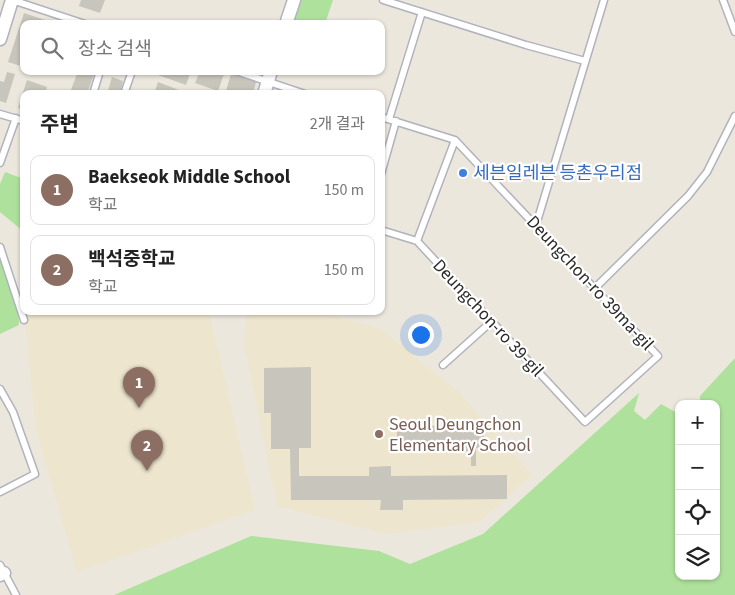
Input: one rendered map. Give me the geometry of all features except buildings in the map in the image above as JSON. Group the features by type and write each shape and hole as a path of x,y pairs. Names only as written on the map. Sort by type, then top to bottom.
{"street":[{"path":"0,39 12,0"},
{"path":"287,20 294,0"}],"lane":[{"path":"12,0 74,20"},
{"path":"383,0 585,61"},
{"path":"536,225 604,0"},
{"path":"722,0 735,32"},
{"path":"389,119 422,12"},
{"path":"94,90 99,75"},
{"path":"125,90 131,75"},
{"path":"247,75 292,90"},
{"path":"0,114 20,120"},
{"path":"595,288 692,190 707,172 735,116"},
{"path":"0,163 16,118"},
{"name":"Deungchon-ro 39ma-gil","path":"385,118 455,140 658,356 586,422"},
{"path":"385,160 396,121"},
{"path":"385,231 417,241 455,140"},
{"name":"Deungchon-ro 39-gil","path":"417,241 586,422"},
{"path":"0,247 20,308"},
{"path":"22,315 24,320"},
{"path":"443,365 491,322"},
{"path":"0,389 13,412 35,474 0,492"},
{"path":"1,571 16,595"}],"shaded area":[{"path":"24,315 210,315 255,510 77,572 36,431"},
{"name":"Seoul Deungchon Elementary School","path":"247,315 329,315 381,329 460,393 532,475 479,522 387,534 277,506 244,343"}],"green space":[{"path":"290,0 333,0 326,20 284,20"},
{"path":"5,172 20,178 20,229 0,212 0,184"},
{"path":"0,247 18,305 19,325 0,334"},
{"path":"735,358 735,595 114,595 251,536 379,551 410,564 483,534 639,393 634,411 645,420 661,404 675,412 675,580 720,580 720,400 700,400 700,396"}],"place":[{"name":"세븐일레븐 등촌우리점","path":"463,173"},
{"name":"Baekseok Middle School","path":"139,408"},
{"name":"Seoul Deungchon Elementary School","path":"379,434"},
{"name":"백석중학교","path":"147,471"}]}
